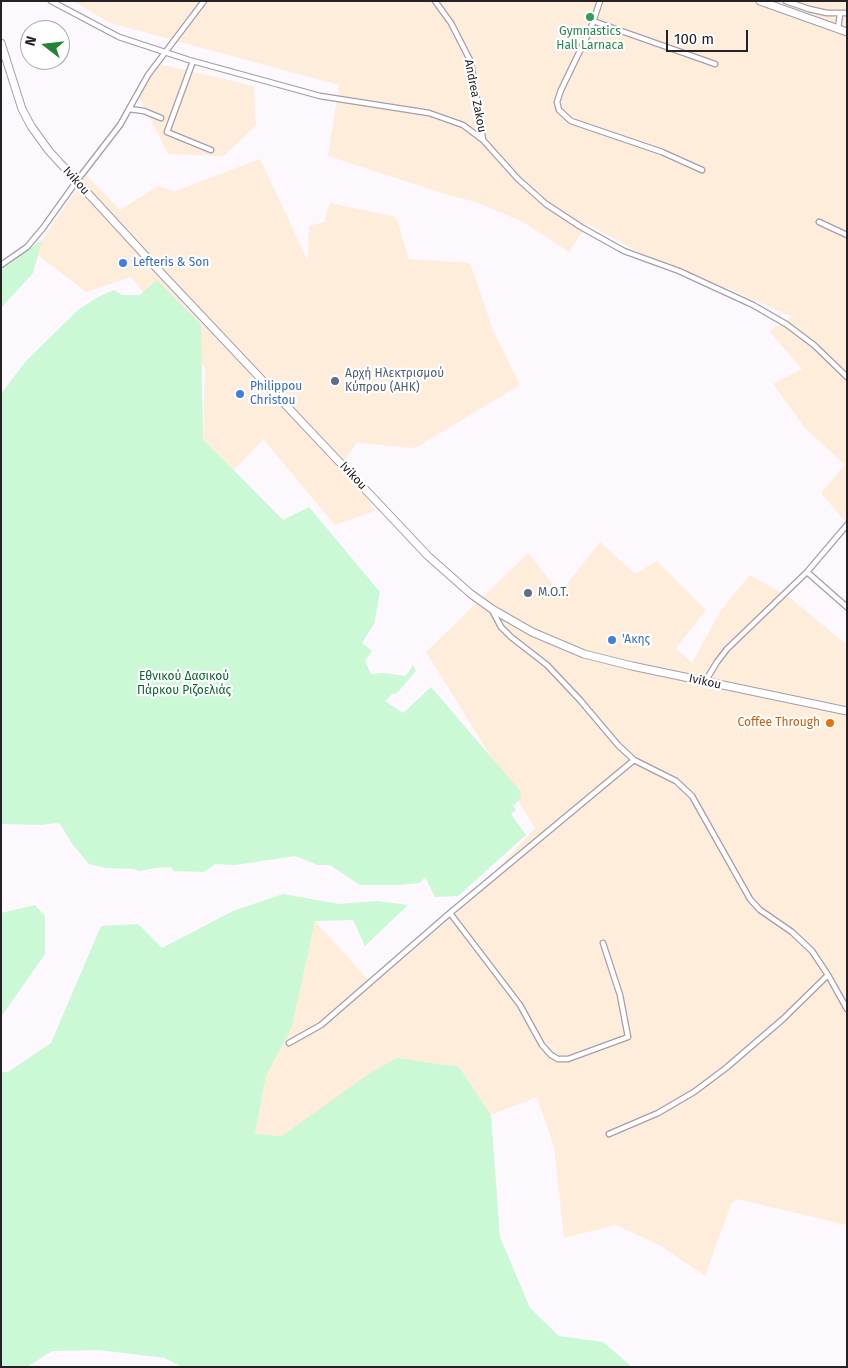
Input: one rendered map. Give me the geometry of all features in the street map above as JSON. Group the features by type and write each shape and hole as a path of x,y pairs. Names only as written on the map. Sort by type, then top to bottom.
{"street":[{"path":"51,1 119,37 193,61 320,96 429,112 463,125 483,140 518,179 546,204 624,251 679,271 786,324 814,345 847,377"},
{"path":"1,265 27,246 44,228 76,182 120,125 148,75 204,1"},
{"name":"Andrea Zakou","path":"435,1 451,23 471,62 483,140"},
{"path":"600,1 593,21 561,90 557,102 558,110 571,122 662,152 702,170"},
{"path":"760,1 847,32"},
{"path":"786,1 809,9 840,14 847,13"},
{"path":"838,29 840,14"},
{"path":"593,21 716,64"},
{"name":"Ivikou","path":"1,42 22,109 31,126 76,182 428,556 464,588 492,609 548,640 584,654 705,682 847,711"},
{"path":"193,61 167,132 211,150"},
{"path":"129,110 144,110 162,118"},
{"path":"819,222 847,235"},
{"path":"705,682 716,662 727,649 808,572 847,525"},
{"path":"808,572 847,606"},
{"path":"492,609 501,627 547,665 618,745 634,760 676,781 692,796 750,899 760,910 792,932 812,951 847,1009"},
{"path":"289,1043 321,1025 450,913 634,760"},
{"path":"450,913 520,1005 542,1046 551,1056 558,1059 568,1059 628,1037 620,995 603,943"},
{"path":"609,1134 658,1112 694,1092 726,1068 783,1019 828,975"}],"shaded area":[{"path":"73,1 847,1 847,524 821,493 845,465 805,428 773,384 802,369 769,331 792,317 638,252 588,224 569,252 525,223 476,202 448,195 328,156 339,85 110,23"},
{"path":"159,64 254,86 256,125 224,156 168,154 139,97"},
{"path":"260,159 308,261 309,226 324,222 330,203 396,217 409,259 470,263 493,330 520,385 415,448 357,443 344,461 375,511 335,525 263,439 234,470 203,439 205,368 131,277 86,292 34,252 86,175 120,210 158,186 175,191"},
{"path":"600,542 635,574 657,561 706,610 676,648 692,663 721,610 750,575 789,597 847,645 847,1225 737,1199 731,1204 705,1276 661,1246 616,1225 564,1238 554,1147 537,1097 491,1115 459,1067 396,1058 282,1136 255,1134 266,1076 292,1027 315,921 373,985 457,913 535,828 426,652 528,553 560,593"}],"green space":[{"path":"42,240 33,273 1,308 1,270"},
{"name":"Εθνικού Δασικού Πάρκου Ριζοελιάς","path":"157,280 201,325 203,439 283,520 309,507 380,592 374,624 362,643 372,651 365,661 371,674 383,673 406,676 413,665 416,671 397,693 392,694 385,701 403,713 431,687 521,792 521,798 513,806 516,810 511,814 526,835 458,896 435,897 425,877 420,883 360,885 330,865 318,865 295,856 235,865 215,864 204,872 173,871 172,867 140,871 106,868 89,864 73,845 60,824 1,824 1,394 25,362 78,310 98,297 114,290 122,295 140,295"},
{"path":"283,894 339,904 377,901 408,905 365,946 353,920 315,921 292,1027 266,1076 255,1134 282,1136 370,1073 397,1058 459,1067 491,1115 500,1237 530,1308 559,1336 603,1342 632,1367 182,1367 165,1358 99,1350 52,1351 27,1367 1,1367 1,1072 8,1072 51,1043 101,926 138,924 162,948 233,911"},
{"path":"35,905 45,916 45,954 1,1017 1,913"}],"place":[{"name":"Gymnastics Hall Larnaca","path":"590,17"},
{"name":"Lefteris & Son","path":"123,263"},
{"name":"Αρχή Ηλεκτρισμού Κύπρου (ΑΗΚ)","path":"335,381"},
{"name":"Philippou Christou","path":"240,394"},
{"name":"M.O.T.","path":"528,593"},
{"name":"'Ακης","path":"612,640"},
{"name":"Coffee Through","path":"830,723"}]}
